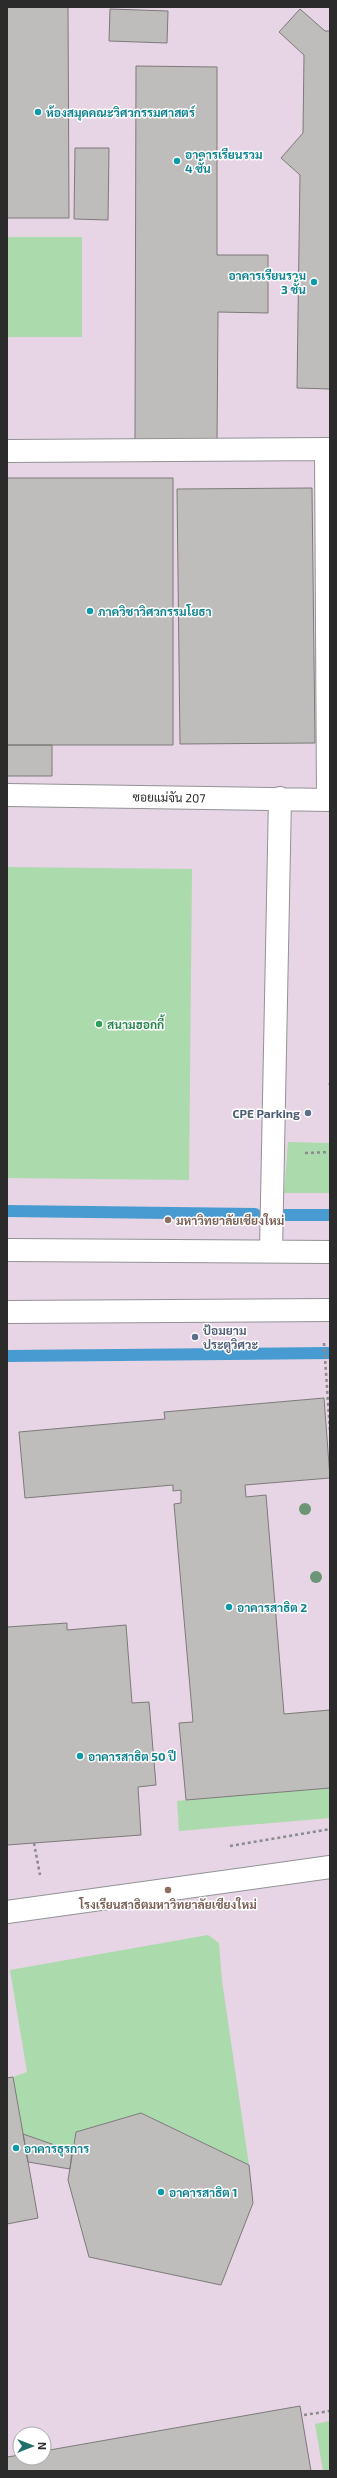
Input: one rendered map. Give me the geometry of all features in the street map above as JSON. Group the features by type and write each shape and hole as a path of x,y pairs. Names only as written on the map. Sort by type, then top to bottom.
{"street":[{"path":"7,451 328,449 329,800"},
{"name":"ซอยแม่จัน 207","path":"7,795 280,798 329,800"},
{"path":"271,1251 280,798"},
{"path":"7,1250 330,1252"},
{"path":"7,1312 330,1310"},
{"path":"7,1912 330,1867"}],"path":[{"path":"324,1343 330,1432"},
{"path":"34,1843 40,1878"},
{"path":"304,2415 330,2411"}],"shaded area":[{"name":"มหาวิทยาลัยเชียงใหม่","path":"7,7 330,7 330,2471 7,2471"}],"green space":[{"path":"7,237 82,237 82,337 7,337"},
{"name":"สนามฮอกกี้","path":"7,867 192,869 189,1180 7,1178"},
{"path":"329,1047 330,1193 284,1193 288,1142 329,1143"},
{"path":"330,1788 330,1818 179,1831 177,1801"},
{"path":"208,1935 219,1943 222,1981 249,2165 141,2113 76,2132 72,2151 23,2134 13,2077 27,2072 10,1970"},
{"path":"330,2421 330,2471 323,2471 315,2424"}],"building":[{"name":"ห้องสมุดคณะวิศวกรรมศาสตร์","path":"7,7 68,7 69,218 7,218"},
{"path":"110,9 168,11 167,43 109,41"},
{"name":"อาคารเรียนรวม 3 ชั้น","path":"300,9 325,31 330,31 330,389 297,388 300,175 281,158 303,133 304,55 279,32"},
{"name":"อาคารเรียนรวม 4 ชั้น","path":"136,66 217,67 217,255 268,255 268,313 218,312 217,443 135,443"},
{"path":"75,148 109,148 108,220 74,219"},
{"name":"ภาควิชาวิศวกรรมโยธา","path":"7,478 173,478 173,745 7,745"},
{"name":"ภาควิชาวิศวกรรมโยธา","path":"312,488 315,743 180,744 177,489"},
{"path":"7,745 52,745 52,776 7,776"},
{"name":"อาคารสาธิต 2","path":"324,1398 330,1478 245,1485 246,1497 266,1495 284,1714 330,1710 330,1788 186,1800 179,1723 193,1722 174,1504 181,1503 181,1490 173,1491 173,1485 25,1498 19,1432 165,1419 164,1412"},
{"name":"อาคารสาธิต 50 ปี","path":"67,1623 67,1630 126,1625 132,1703 149,1702 156,1785 138,1787 141,1835 7,1845 7,1627"},
{"name":"อาคารธุรการ","path":"13,2077 38,2218 7,2224 7,2078"},
{"name":"อาคารสาธิต 1","path":"141,2113 249,2165 253,2203 221,2285 89,2257 68,2180 76,2132"},
{"path":"23,2134 72,2151 70,2169 28,2162"},
{"path":"300,2406 311,2471 7,2471 7,2457 12,2456 12,2466 52,2466 52,2450"}],"waterway":[{"path":"7,1211 255,1214"},
{"path":"280,1215 330,1215"},
{"path":"7,1356 330,1353"}],"place":[{"name":"ห้องสมุดคณะวิศวกรรมศาสตร์","path":"38,112"},
{"name":"อาคารเรียนรวม 4 ชั้น","path":"177,161"},
{"name":"อาคารเรียนรวม 3 ชั้น","path":"314,282"},
{"name":"ภาควิชาวิศวกรรมโยธา","path":"90,611"},
{"name":"สนามฮอกกี้","path":"99,1024"},
{"name":"CPE Parking","path":"308,1113"},
{"name":"มหาวิทยาลัยเชียงใหม่","path":"168,1220"},
{"name":"ป้อมยาม ประตูวิศวะ","path":"195,1337"},
{"name":"อาคารสาธิต 2","path":"229,1607"},
{"name":"อาคารสาธิต 50 ปี","path":"80,1756"},
{"name":"โรงเรียนสาธิตมหาวิทยาลัยเชียงใหม่","path":"168,1890"},
{"name":"อาคารธุรการ","path":"16,2148"},
{"name":"อาคารสาธิต 1","path":"161,2192"}]}
